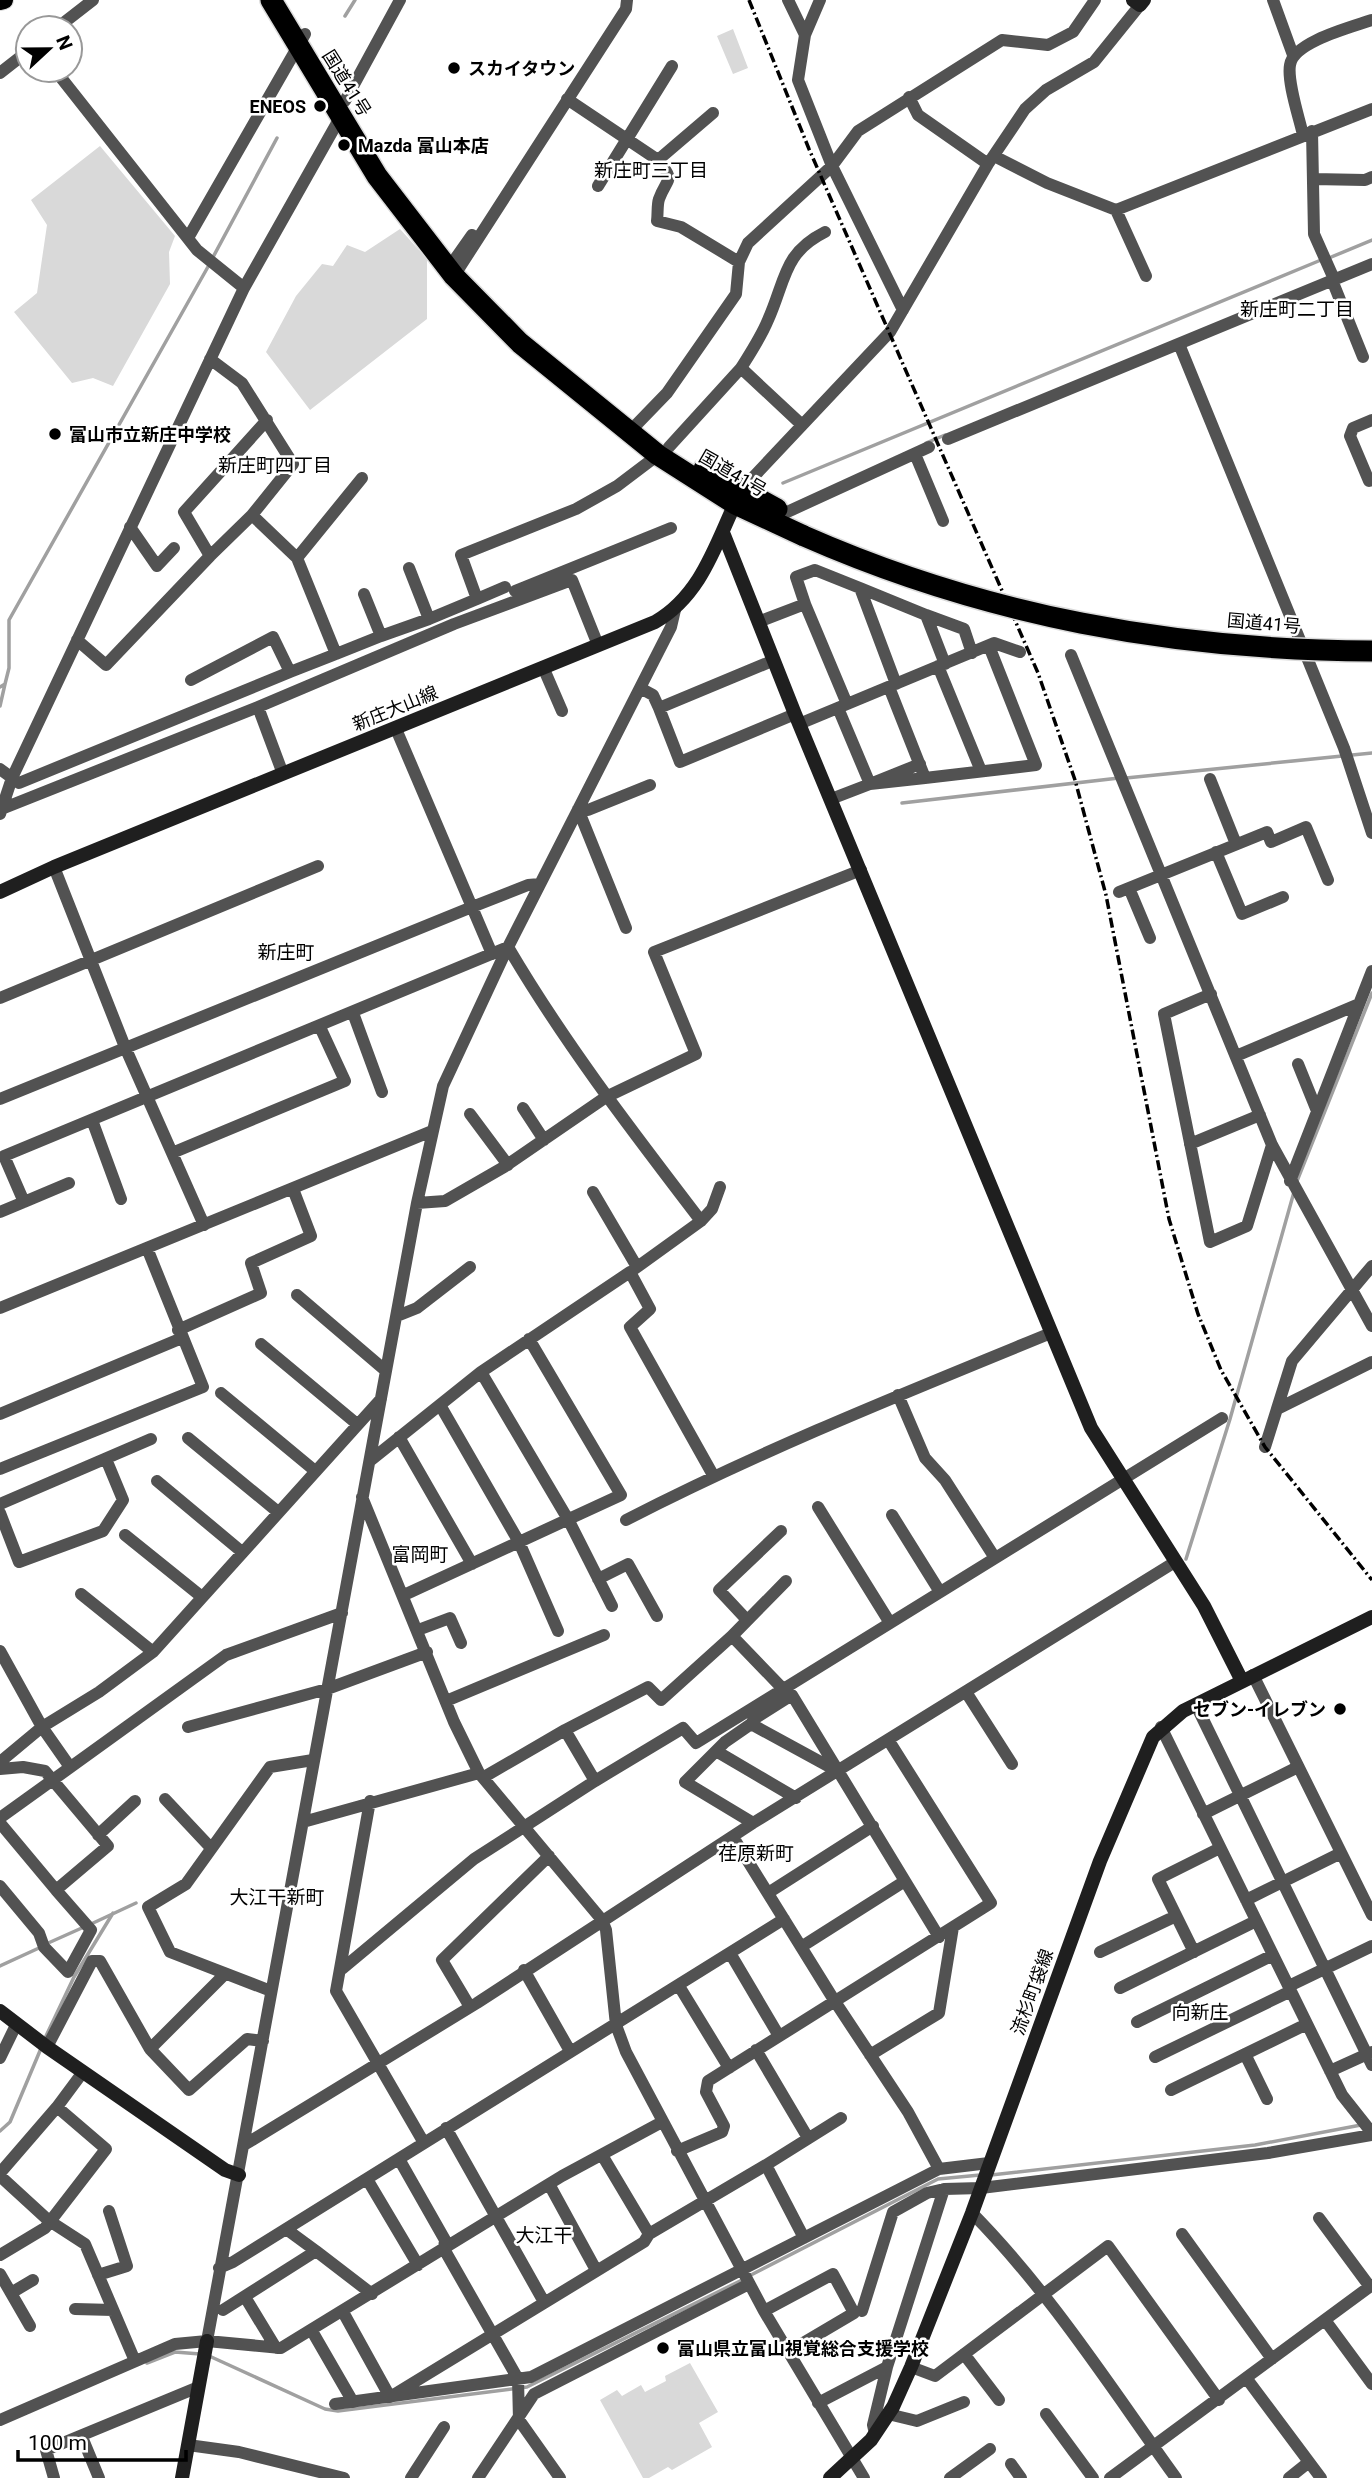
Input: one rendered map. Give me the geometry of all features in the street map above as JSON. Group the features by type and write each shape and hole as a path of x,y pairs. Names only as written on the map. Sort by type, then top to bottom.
{"highway":[{"name":"国道41号","path":"271,0 301,40 343,109 456,267 520,343 664,451 738,496 867,564 942,590 1022,612 1095,628 1241,645 1372,651"},
{"name":"国道41号","path":"288,0 301,40"},
{"name":"国道41号","path":"456,267 528,334 637,424 664,451"},
{"name":"国道41号","path":"738,496 785,513 806,530 945,580 1096,617 1255,635 1317,640 1372,640"}],"main road":[{"path":"675,610 724,535 738,496"},
{"path":"724,535 772,661 1091,1428 1247,1678"},
{"name":"新庄大山線","path":"0,892 54,867 397,729 675,610"},
{"name":"流杉町袋線","path":"830,2478 852,2460 875,2434 911,2367 972,2213 1100,1861 1146,1748 1161,1727 1196,1705 1372,1617"},
{"path":"0,2011 16,2025 225,2171 239,2175"},
{"path":"182,2478 207,2341"}],"street":[{"path":"75,14 93,0"},
{"path":"2,811 12,778 244,288 400,0"},
{"path":"456,267 492,205 504,201 626,9 627,0"},
{"path":"788,0 805,35"},
{"path":"820,0 805,35 798,80 832,166 904,310"},
{"path":"637,424 667,393 736,294 740,262 748,243 832,166 858,131 1002,40 1048,45 1073,32 1095,0"},
{"path":"1273,0 1293,55"},
{"path":"738,496 880,343 904,310 991,160 1025,109 1046,90 1094,62 1139,2"},
{"path":"1363,357 1314,234 1307,133 1289,67 1293,55 1305,45 1372,19"},
{"path":"188,238 301,40"},
{"path":"0,73 14,62"},
{"path":"598,186 672,66"},
{"path":"66,84 197,250 244,288"},
{"path":"909,97 918,114 991,160 1116,210 1372,109"},
{"path":"567,99 658,160 669,173 670,181 659,199 657,221 681,227 740,262"},
{"path":"658,160 713,114"},
{"path":"1312,179 1365,180 1372,177"},
{"path":"1116,210 1146,276"},
{"path":"477,599 461,555 576,509 617,486 664,451 741,368 769,319 792,255 806,242 825,232"},
{"path":"948,439 1372,264"},
{"path":"1179,344 1344,748 1372,834"},
{"path":"77,640 106,665 252,515 293,464 242,383 210,359"},
{"path":"741,368 802,425"},
{"path":"211,556 184,512 267,420"},
{"path":"1368,481 1350,436 1353,428 1372,420"},
{"path":"785,513 929,447"},
{"path":"915,453 943,521"},
{"path":"297,558 362,478"},
{"path":"252,515 297,558 336,654"},
{"path":"130,527 157,566 174,548"},
{"path":"0,769 19,783 381,636 477,599 579,565 671,528"},
{"path":"2,811 454,624 572,580 579,565"},
{"path":"409,568 429,619"},
{"path":"870,784 796,577 815,569 964,629 972,653"},
{"path":"572,580 598,645"},
{"path":"860,588 925,778"},
{"path":"364,594 381,636"},
{"path":"758,622 805,604"},
{"path":"207,2341 417,1203 443,1086 508,947 671,627 675,610"},
{"path":"926,615 981,771"},
{"path":"191,680 273,637 290,673"},
{"path":"640,688 653,695 680,762 797,719 843,706 994,643 1020,652"},
{"path":"870,784 1036,765 989,646"},
{"path":"1071,655 1272,1145 1290,1181 1368,1310 1372,1326"},
{"path":"659,708 772,661"},
{"path":"543,667 562,711"},
{"path":"258,707 283,775"},
{"path":"397,729 492,954"},
{"path":"831,799 920,764"},
{"path":"1210,779 1236,844"},
{"path":"578,809 588,810 650,785"},
{"path":"578,809 626,928"},
{"path":"1150,938 1124,890 1267,832 1271,842 1306,827 1328,880"},
{"path":"1216,852 1242,914 1283,898"},
{"path":"0,998 318,866"},
{"path":"54,867 125,1047 204,1225"},
{"path":"417,1203 445,1201 508,1165 606,1097 696,1054 654,952 861,870"},
{"path":"0,1099 472,907 540,884"},
{"path":"508,947 539,1000 606,1097 701,1221"},
{"path":"24,1202 4,1156 508,947"},
{"path":"1290,1181 1372,971"},
{"path":"1211,994 1164,1014 1210,1242 1247,1226 1272,1145"},
{"path":"1236,1056 1359,1004"},
{"path":"353,1013 382,1091"},
{"path":"172,1153 345,1081 320,1027"},
{"path":"1297,1064 1317,1111"},
{"path":"523,1108 544,1140"},
{"path":"470,1114 508,1165"},
{"path":"1190,1144 1260,1115"},
{"path":"92,1120 121,1199"},
{"path":"0,1308 432,1131"},
{"path":"0,1212 69,1183"},
{"path":"371,1460 481,1372 634,1270 701,1221 712,1209 720,1187"},
{"path":"0,1414 180,1334 261,1293 251,1264 311,1236 293,1189"},
{"path":"593,1192 634,1270 650,1310 630,1327 713,1475"},
{"path":"0,1469 203,1387 147,1248"},
{"path":"1265,1447 1292,1361 1372,1266"},
{"path":"397,1316 416,1308 470,1267"},
{"path":"297,1295 386,1371"},
{"path":"626,1520 713,1475 898,1395 1051,1333"},
{"path":"404,1594 569,1521 621,1494 529,1339"},
{"path":"261,1344 357,1424"},
{"path":"1277,1409 1372,1362"},
{"path":"481,1372 569,1521 612,1606"},
{"path":"221,1393 314,1470"},
{"path":"898,1395 925,1458 945,1480 995,1558"},
{"path":"0,1762 42,1727 99,1692 153,1652 314,1470 381,1399"},
{"path":"440,1405 519,1542 558,1631"},
{"path":"342,1969 362,1956 432,1891 524,1826 595,1781 683,1728 696,1743 787,1690 890,1623 1222,1418"},
{"path":"400,1437 472,1564"},
{"path":"188,1438 278,1512"},
{"path":"0,1504 151,1440"},
{"path":"1,1521 19,1562 103,1531 123,1500 106,1459"},
{"path":"157,1481 242,1552"},
{"path":"362,1497 446,1701 482,1775 602,1920 606,1930 616,2025 625,2052 764,2311 864,2478"},
{"path":"818,1507 890,1623"},
{"path":"891,1515 940,1592"},
{"path":"747,1620 719,1590 781,1531"},
{"path":"125,1535 202,1597"},
{"path":"244,2145 470,2007 754,1823 1175,1563"},
{"path":"598,1579 628,1564 657,1616"},
{"path":"303,1822 370,1801 482,1775 648,1687 661,1700 732,1636 786,1581"},
{"path":"81,1594 153,1652"},
{"path":"0,1886 39,1933 44,1947 68,1972 91,1930 0,1821 226,1655 342,1613"},
{"path":"418,1630 450,1618 461,1643"},
{"path":"446,1701 604,1634"},
{"path":"732,1636 787,1690 840,1772 939,1937"},
{"path":"0,1651 42,1727 71,1767"},
{"path":"188,1727 327,1689 427,1652"},
{"path":"1247,1678 1298,1767 1372,1915"},
{"path":"754,1823 685,1782 716,1751 751,1724 787,1690"},
{"path":"966,1692 1012,1764"},
{"path":"1196,1705 1239,1797 1370,2057 1329,2071"},
{"path":"751,1724 840,1772"},
{"path":"862,2311 893,2212 928,2193 944,2189 1268,2153 1372,2134 1342,2095 1329,2071 1161,1727"},
{"path":"565,1730 595,1781"},
{"path":"677,2151 722,2132 724,2126 706,2092 708,2081 991,1903 890,1741"},
{"path":"716,1751 796,1798"},
{"path":"271,1991 170,1952 148,1907 186,1884 270,1767 313,1760"},
{"path":"0,1769 23,1767 45,1771 108,1846 56,1890"},
{"path":"1203,1814 1298,1767"},
{"path":"165,1799 211,1848"},
{"path":"98,1835 135,1801"},
{"path":"370,1801 336,1991 424,2143"},
{"path":"768,1893 873,1826"},
{"path":"733,1837 834,2000 914,2120 939,2169"},
{"path":"1194,1952 1158,1879 1220,1848"},
{"path":"1246,1900 1341,1853"},
{"path":"470,2007 442,1960 548,1856"},
{"path":"801,1947 905,1881"},
{"path":"1100,1952 1176,1916"},
{"path":"219,2268 233,2262 784,1919"},
{"path":"1120,1988 1256,1921"},
{"path":"870,2055 939,2013 953,1927"},
{"path":"1155,2057 1372,1946"},
{"path":"730,1954 779,2036"},
{"path":"1137,2022 1273,1955"},
{"path":"47,2047 92,1961 100,1961 150,2049 189,2091 247,2039 263,2041"},
{"path":"524,1970 570,2051"},
{"path":"150,2049 176,2020 225,1974"},
{"path":"679,1986 729,2068"},
{"path":"1171,2090 1307,2024"},
{"path":"0,2058 16,2025"},
{"path":"756,2050 808,2138"},
{"path":"1245,2054 1266,2099"},
{"path":"83,2072 57,2108 0,2174 48,2220 85,2244 135,2361"},
{"path":"0,2255 45,2228 48,2220 106,2149 57,2108"},
{"path":"390,2397 644,2242 649,2234 841,2118"},
{"path":"1,2416 175,2344 207,2341 281,2348 549,2184 662,2122"},
{"path":"446,2128 544,2302"},
{"path":"602,2155 649,2234"},
{"path":"399,2159 444,2240 444,2249 518,2379 519,2420 560,2478"},
{"path":"335,2404 531,2378 939,2169 989,2163"},
{"path":"766,2165 804,2238"},
{"path":"367,2179 418,2265"},
{"path":"549,2184 596,2270"},
{"path":"875,2434 873,2425 887,2367 944,2189"},
{"path":"98,2276 127,2266 109,2211"},
{"path":"972,2213 1007,2248 1177,2478"},
{"path":"1110,2478 1371,2286 1319,2218"},
{"path":"286,2229 372,2294"},
{"path":"1182,2234 1272,2359"},
{"path":"911,2367 934,2376 1108,2246 1219,2400"},
{"path":"223,2310 316,2251"},
{"path":"0,2274 30,2326"},
{"path":"764,2311 833,2274 854,2313 788,2352"},
{"path":"11,2293 33,2280"},
{"path":"478,2478 534,2394 749,2284"},
{"path":"245,2297 276,2347"},
{"path":"75,2309 113,2311"},
{"path":"343,2312 390,2397"},
{"path":"1325,2320 1372,2384"},
{"path":"312,2331 353,2402"},
{"path":"964,2354 999,2400"},
{"path":"818,2403 887,2367"},
{"path":"1247,2379 1321,2478"},
{"path":"54,2478 46,2450 197,2388"},
{"path":"888,2414 917,2421 964,2402"},
{"path":"1045,2414 1093,2478"},
{"path":"411,2478 444,2427"},
{"path":"82,2437 99,2478"},
{"path":"188,2445 239,2452 344,2478"},
{"path":"950,2478 990,2449"},
{"path":"1289,2478 1309,2462"},
{"path":"1011,2464 1021,2478"}],"shaded area":[{"path":"733,29 748,68 733,74 717,36"},
{"path":"100,146 175,236 169,252 170,284 113,386 93,378 72,383 14,312 37,293 47,225 31,200"},
{"path":"400,229 427,259 427,319 310,410 266,352 296,296 322,264 333,266 347,245 365,252"},
{"path":"690,2363 718,2412 699,2423 712,2447 672,2470 668,2467 649,2478 643,2478 600,2400 617,2390 622,2396 641,2385 645,2392 666,2381 665,2376"}],"waterway":[{"path":"345,16 355,0"},
{"path":"212,259 277,138"},
{"path":"1329,258 1372,240"},
{"path":"783,483 1321,260"},
{"path":"0,687 5,684 9,668 9,620 209,265"},
{"path":"926,443 945,435"},
{"path":"0,706 5,684"},
{"path":"1126,778 1372,753"},
{"path":"902,803 1119,778"},
{"path":"1297,1181 1372,993"},
{"path":"1186,1559 1230,1419 1294,1192"},
{"path":"91,1924 136,1903"},
{"path":"46,2036 74,1977 113,1913"},
{"path":"46,1944 84,1927"},
{"path":"0,1966 39,1948"},
{"path":"0,2131 10,2122 42,2046"},
{"path":"991,2175 1255,2145 1361,2125"},
{"path":"749,2276 938,2179 980,2175"},
{"path":"207,2355 325,2409 338,2411 527,2387 742,2280"},
{"path":"147,2363 175,2352 200,2354"}],"railway":[{"path":"749,0 809,149 1038,673 1075,780 1106,895 1169,1219 1198,1314 1221,1370 1265,1447 1372,1580"}],"place":[{"name":"スカイタウン","path":"454,68"},
{"name":"ENEOS","path":"320,106"},
{"name":"Mazda 富山本店","path":"344,145"},
{"name":"富山市立新庄中学校","path":"55,434"},
{"name":"セブン-イレブン","path":"1340,1709"},
{"name":"富山県立富山視覚総合支援学校","path":"663,2348"}],"district":[{"name":"新庄町三丁目","path":"651,170"},
{"name":"新庄町二丁目","path":"1297,309"},
{"name":"新庄町四丁目","path":"275,465"},
{"name":"新庄町","path":"286,952"},
{"name":"富岡町","path":"420,1554"},
{"name":"荏原新町","path":"756,1853"},
{"name":"大江干新町","path":"277,1897"},
{"name":"向新庄","path":"1200,2012"},
{"name":"大江干","path":"544,2235"}]}
